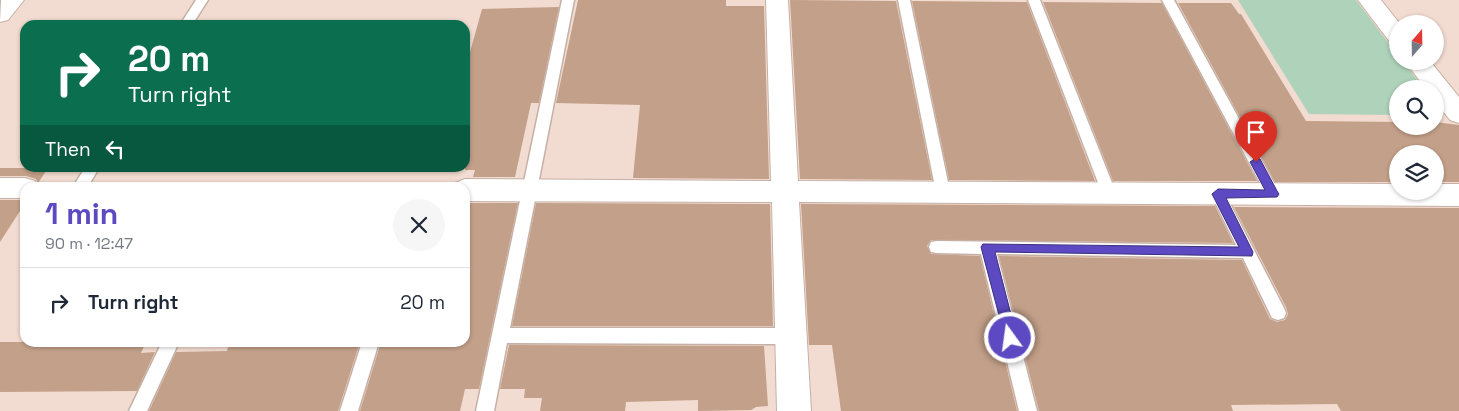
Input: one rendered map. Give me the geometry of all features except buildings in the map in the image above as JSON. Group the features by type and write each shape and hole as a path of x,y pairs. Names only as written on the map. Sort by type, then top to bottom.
{"street":[{"path":"0,15 13,0"},
{"path":"777,0 794,411"},
{"path":"1369,0 1389,26"},
{"path":"1424,70 1459,114"},
{"path":"0,188 20,188"},
{"path":"470,190 786,190 1459,195"}],"lane":[{"path":"189,20 202,0"},
{"path":"485,411 568,0"},
{"path":"904,0 943,192"},
{"path":"1034,0 1109,193"},
{"path":"1168,0 1273,194"},
{"path":"1218,194 1278,313"},
{"path":"937,247 1248,252"},
{"path":"987,247 1028,411"},
{"path":"500,335 792,336"},
{"path":"138,411 169,347"},
{"path":"350,411 369,347"}],"green space":[{"path":"1238,0 1356,0 1389,43 1389,70 1410,70 1417,80 1389,80 1389,115 1309,114"}],"route":[{"path":"1010,338 987,247 1248,252 1218,194 1273,194 1256,162"}]}
